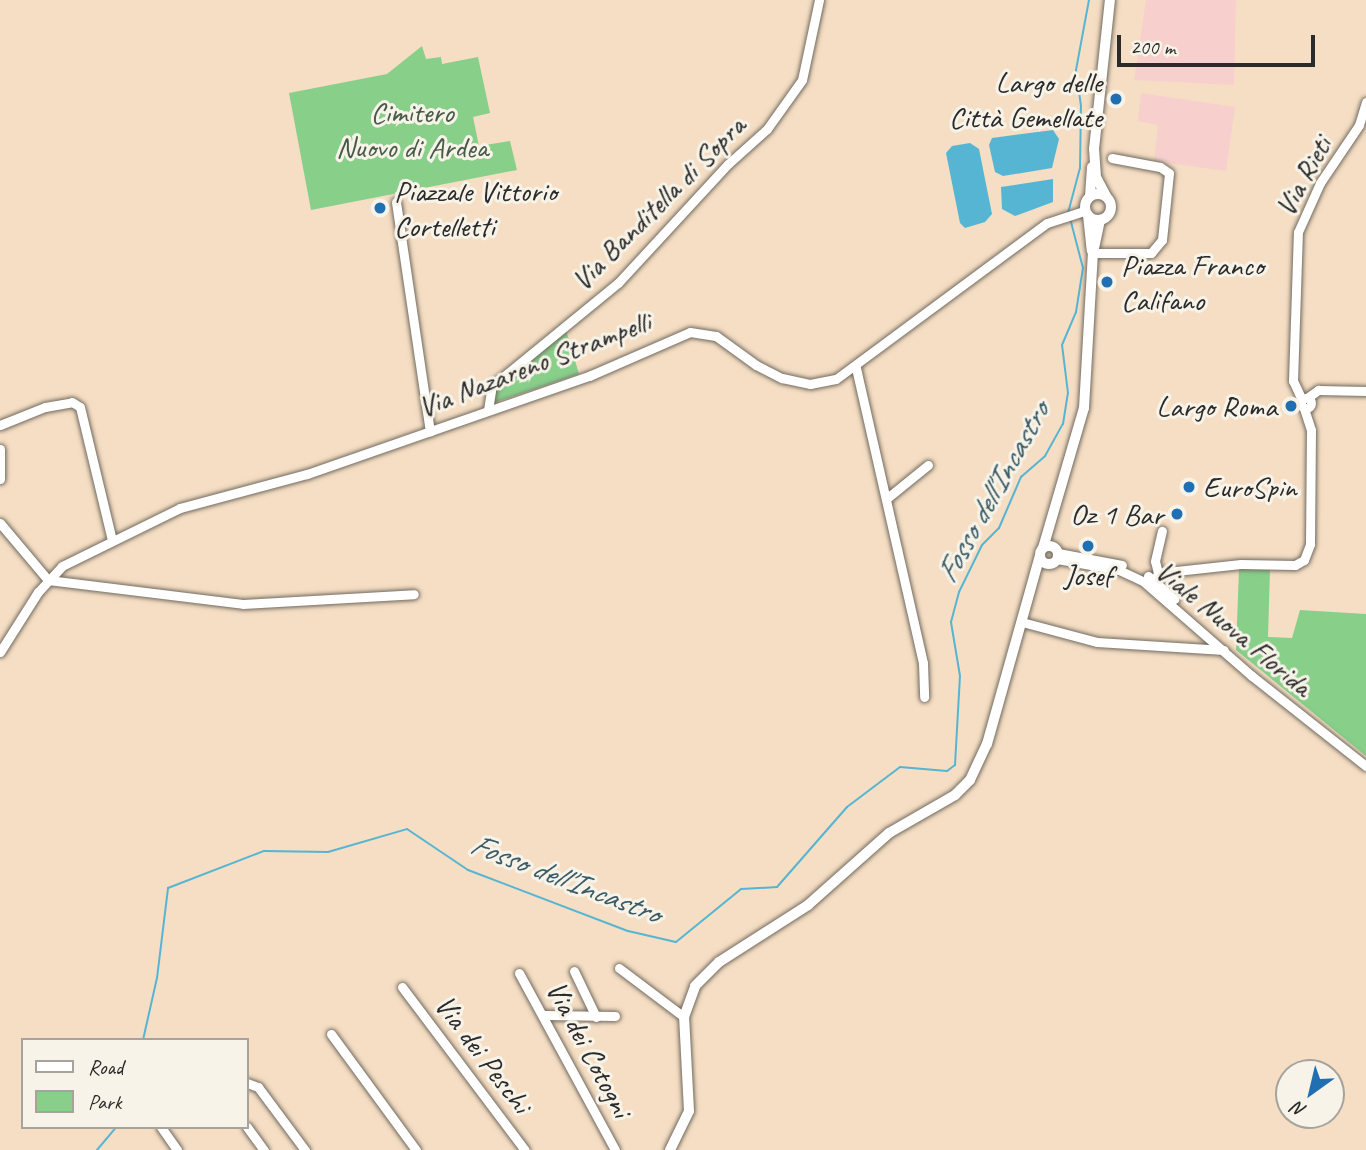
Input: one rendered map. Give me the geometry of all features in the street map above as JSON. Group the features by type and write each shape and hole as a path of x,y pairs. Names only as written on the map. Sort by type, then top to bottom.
{"main road":[{"path":"1093,253 1082,213 1090,196 1110,0"},
{"path":"670,1150 689,1111 684,1017 695,986 714,965 803,909 896,827 955,795 973,776 984,754 1022,622 1050,554 1049,526 1084,408 1093,253 1100,220 1112,208 1096,177 1094,161"},
{"path":"1090,196 1106,196"},
{"path":"1082,213 1100,220"}],"street":[{"name":"Via Banditella di Sopra","path":"488,410 492,386 618,284 729,162 767,129 802,80 819,0"},
{"name":"Via Rieti","path":"1156,577 1241,564 1295,565 1304,560 1310,544 1311,430 1304,402 1293,381 1298,232 1315,191 1365,116 1366,102"},
{"path":"1093,253 1151,253 1161,242 1171,176 1160,167 1112,158"},
{"path":"396,202 430,431"},
{"name":"Via Nazareno Strampelli","path":"0,652 47,580 65,564 190,504 290,480 589,376 694,331 716,336 761,369 795,382 830,381 856,368 1058,218 1082,213"},
{"path":"856,368 923,663 924,697"},
{"path":"1304,402 1321,390 1366,391"},
{"path":"0,425 46,407 72,402 80,407 112,540"},
{"path":"0,449 0,479"},
{"path":"886,499 929,465"},
{"path":"0,523 47,580 243,604 414,594"},
{"path":"1156,577 1155,561 1162,531"},
{"name":"Viale Nuova Florida","path":"1050,554 1122,564 1156,577 1226,650 1366,760"},
{"name":"Viale Nuova Florida","path":"1050,554 1116,569 1138,578 1366,766"},
{"path":"1022,622 1097,642 1226,650"},
{"path":"620,968 684,1017"},
{"path":"574,971 597,1017"},
{"name":"Via dei Cotogni","path":"519,972 545,1015 615,1150"},
{"name":"Via dei Peschi","path":"402,987 525,1150"},
{"path":"545,1015 615,1016"},
{"path":"331,1034 416,1150"},
{"path":"248,1083 258,1087 305,1150"},
{"path":"248,1128 264,1150"},
{"path":"162,1129 177,1150"}],"shaded area":[{"path":"1146,0 1236,0 1234,85 1134,80"},
{"path":"1141,93 1235,107 1226,171 1154,161 1158,125 1138,121"}],"green space":[{"name":"Cimitero Nuovo di Ardea","path":"422,46 426,59 441,57 442,64 478,57 490,113 473,117 479,146 510,141 517,170 311,210 289,93 387,74"},
{"path":"566,330 579,374 493,403 495,389"},
{"path":"1239,569 1270,570 1268,637 1292,638 1300,610 1366,614 1366,756 1236,650"}],"water":[{"path":"1053,130 1059,139 1052,168 1003,176 995,172 989,145 992,138"},
{"path":"970,143 979,149 992,214 985,222 965,228 960,223 946,153 952,146"},
{"path":"1053,179 1053,202 1015,216 1002,209 1001,187"}],"waterway":[{"name":"Fosso dell'Incastro","path":"1068,213 1080,168 1081,106 1076,70 1089,0"},
{"name":"Fosso dell'Incastro","path":"143,1038 157,978 168,888 264,851 328,852 407,829 468,870 628,931 676,942 741,889 777,887 847,807 900,767 947,771 955,765 960,676 951,622 959,592 982,545 999,528 1021,477 1045,456 1063,424 1068,393 1062,345 1076,312 1083,268 1070,218"},
{"name":"Fosso dell'Incastro","path":"97,1150 114,1129"}],"place":[{"name":"Largo delle Città Gemellate","path":"1116,99"},
{"name":"Piazzale Vittorio Cortelletti","path":"380,208"},
{"name":"Piazza Franco Califano","path":"1107,282"},
{"name":"Largo Roma","path":"1291,406"},
{"name":"EuroSpin","path":"1189,487"},
{"name":"Oz 1 Bar","path":"1177,514"},
{"name":"Josef","path":"1088,546"}]}
